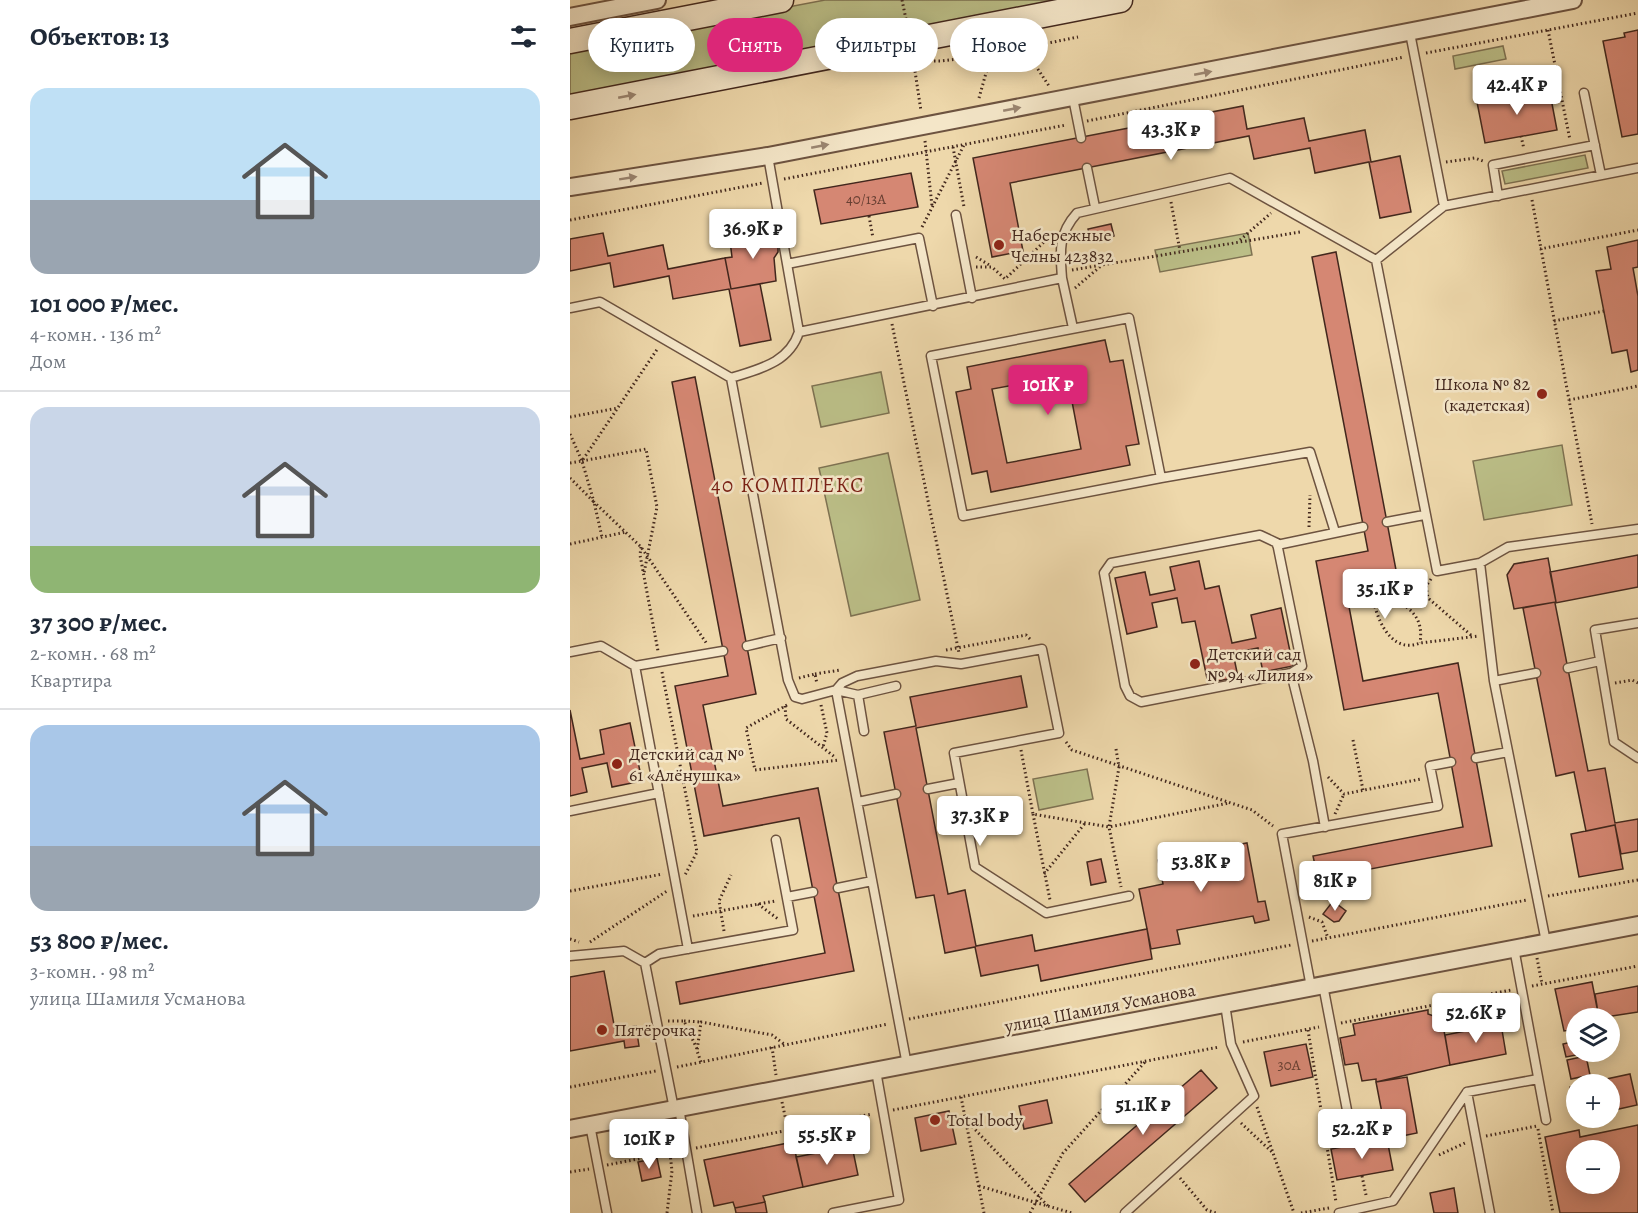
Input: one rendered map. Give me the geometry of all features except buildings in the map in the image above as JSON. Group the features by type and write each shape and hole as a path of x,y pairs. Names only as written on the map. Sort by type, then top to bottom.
{"main road":[{"path":"570,41 781,0"},
{"path":"570,107 1120,0"}],"street":[{"path":"570,17 657,0"},
{"path":"570,188 768,156 1573,0"},
{"name":"улица Шамиля Усманова","path":"570,1129 1638,925"}],"lane":[{"path":"1410,33 1444,206"},
{"path":"1584,93 1601,175"},
{"path":"1066,99 1078,123 1081,138"},
{"path":"1498,196 1493,165 1595,146"},
{"path":"570,308 600,302 731,378 768,366 794,347 799,332 768,156"},
{"path":"1086,168 1095,207"},
{"path":"1376,260 1444,206 1638,168"},
{"path":"1073,328 1062,275 1059,245 1066,226 1077,213 1095,207 1230,178 1376,260"},
{"path":"766,210 777,208"},
{"path":"956,215 972,298"},
{"path":"787,264 919,238 933,306"},
{"path":"1376,260 1424,515 1437,571 1480,563 1508,547 1638,529"},
{"path":"799,332 972,298 1062,275"},
{"path":"1161,478 1129,318 930,356 963,516 1310,452 1335,532"},
{"path":"731,378 788,680 795,697 802,699 836,690 858,695 896,686"},
{"path":"1387,522 1424,515"},
{"path":"1277,545 1302,666 1291,673 1141,702 1130,696 1125,686 1104,573 1111,563 1260,536 1277,545 1363,527"},
{"path":"1480,563 1494,681 1546,942"},
{"path":"1638,622 1594,630 1614,742 1638,758"},
{"path":"747,646 781,638"},
{"path":"570,652 601,646 635,666 723,651"},
{"path":"907,1065 836,690 842,682 857,676 936,661 961,664 1042,649 1059,733 954,753 975,867 1046,913 1126,897"},
{"path":"1568,668 1600,662"},
{"path":"635,666 688,949"},
{"path":"1291,673 1327,826"},
{"path":"1494,681 1536,673"},
{"path":"858,695 864,731"},
{"path":"1476,758 1508,752"},
{"path":"1373,1127 1351,1131 1331,1025 1304,943 1282,834 1437,806 1430,766 1451,762"},
{"path":"928,789 959,783"},
{"path":"570,812 659,794"},
{"path":"858,802 896,794"},
{"path":"645,963 659,954 793,930 776,840"},
{"path":"838,888 872,881"},
{"path":"787,898 813,892"},
{"path":"1514,948 1546,1120"},
{"path":"570,956 624,951 645,963 665,1069 686,1150 697,1213"},
{"path":"1125,1213 1254,1096 1232,1044 1225,1004"},
{"path":"832,1213 899,1200 876,1071"},
{"path":"1339,1213 1393,1201 1467,1092 1538,1079"},
{"path":"1467,1092 1490,1213"},
{"path":"590,1125 608,1213"}],"path":[{"path":"902,0 906,18"},
{"path":"570,220 1638,13"},
{"path":"1548,30 1572,150"},
{"path":"1048,43 1078,37"},
{"path":"916,72 932,206"},
{"path":"976,142 974,117 986,72"},
{"path":"1044,72 1066,99"},
{"path":"919,238 932,206 965,144"},
{"path":"953,147 965,210 956,215"},
{"path":"1435,164 1475,158 1493,165"},
{"path":"1530,189 1593,535"},
{"path":"1169,191 1180,252"},
{"path":"1239,242 1280,206"},
{"path":"869,216 874,247"},
{"path":"1062,275 1104,264 1319,228"},
{"path":"1540,249 1638,230"},
{"path":"965,266 992,267 1005,279 1046,240 1062,236"},
{"path":"1066,296 1104,264"},
{"path":"1554,321 1604,311"},
{"path":"582,461 664,339"},
{"path":"894,339 961,664"},
{"path":"1569,400 1638,386"},
{"path":"570,417 618,408"},
{"path":"570,434 582,461 602,537"},
{"path":"570,463 646,449 657,507 644,575"},
{"path":"1308,538 1311,482 1319,475"},
{"path":"570,478 641,547 714,652"},
{"path":"570,544 626,532"},
{"path":"641,547 660,662 698,852 684,878"},
{"path":"1399,602 1426,586 1437,571"},
{"path":"1426,586 1428,598 1473,637"},
{"path":"1420,643 1420,623 1409,608 1388,599 1378,602 1375,607 1378,619 1387,633 1400,644 1412,646 1420,643 1488,635"},
{"path":"1604,685 1632,680 1638,683"},
{"path":"795,697 785,706 746,728 755,770 850,758"},
{"path":"785,706 786,719 838,760"},
{"path":"1059,733 1072,750 1262,815 1282,834"},
{"path":"1353,740 1363,790"},
{"path":"1019,741 1053,911"},
{"path":"1116,749 1119,767 1109,827 1126,897"},
{"path":"1313,761 1344,794"},
{"path":"1344,794 1432,777"},
{"path":"1327,826 1344,794"},
{"path":"1033,813 1109,827 1230,803"},
{"path":"1044,874 1086,822"},
{"path":"570,891 674,872"},
{"path":"726,942 719,901 731,875"},
{"path":"570,1088 899,1021 1638,880"},
{"path":"586,945 676,885"},
{"path":"682,918 787,898"},
{"path":"758,904 793,930"},
{"path":"1299,918 1314,916 1322,922 1328,938"},
{"path":"570,1172 1638,966"},
{"path":"684,1021 701,1062"},
{"path":"656,1022 701,1022 772,1035 786,1044"},
{"path":"698,1051 701,1022"},
{"path":"1301,1213 1336,1206 1308,1030"},
{"path":"1030,1213 1063,1153 1146,1061"},
{"path":"1254,1096 1294,1213"},
{"path":"961,1097 984,1213"},
{"path":"1233,1115 1273,1153"},
{"path":"1535,1115 1553,1213"},
{"path":"966,1120 1048,1206"},
{"path":"668,1213 672,1171 670,1153"},
{"path":"1173,1170 1207,1210 1216,1213"},
{"path":"1362,1176 1369,1206"},
{"path":"979,1186 1072,1213"}],"green space":[{"path":"825,0 1071,0 979,18 950,18 950,24 938,26 938,18 815,18 815,50 803,52 803,18 731,18"},
{"path":"707,23 707,71 570,98 570,49 588,46 588,72 695,72 695,25"},
{"path":"1503,46 1506,59 1455,69 1453,56"},
{"path":"1585,155 1588,168 1505,184 1502,171"},
{"path":"1248,233 1252,255 1160,272 1155,250"},
{"path":"881,372 889,413 821,427 812,386"},
{"path":"1562,445 1572,505 1484,520 1473,461"},
{"path":"888,453 920,600 851,616 819,468"},
{"path":"1087,769 1093,799 1039,810 1033,779"}],"place":[{"name":"Набережные Челны 423832","path":"999,245"},
{"name":"Школа № 82 (кадетская)","path":"1542,394"},
{"name":"Детский сад № 94 «Лилия»","path":"1195,664"},
{"name":"Детский сад № 61 «Алёнушка»","path":"617,764"},
{"name":"Пятёрочка","path":"602,1030"},
{"name":"Total body","path":"935,1120"}],"district":[{"name":"40 КОМПЛЕКС","path":"788,485"}]}
